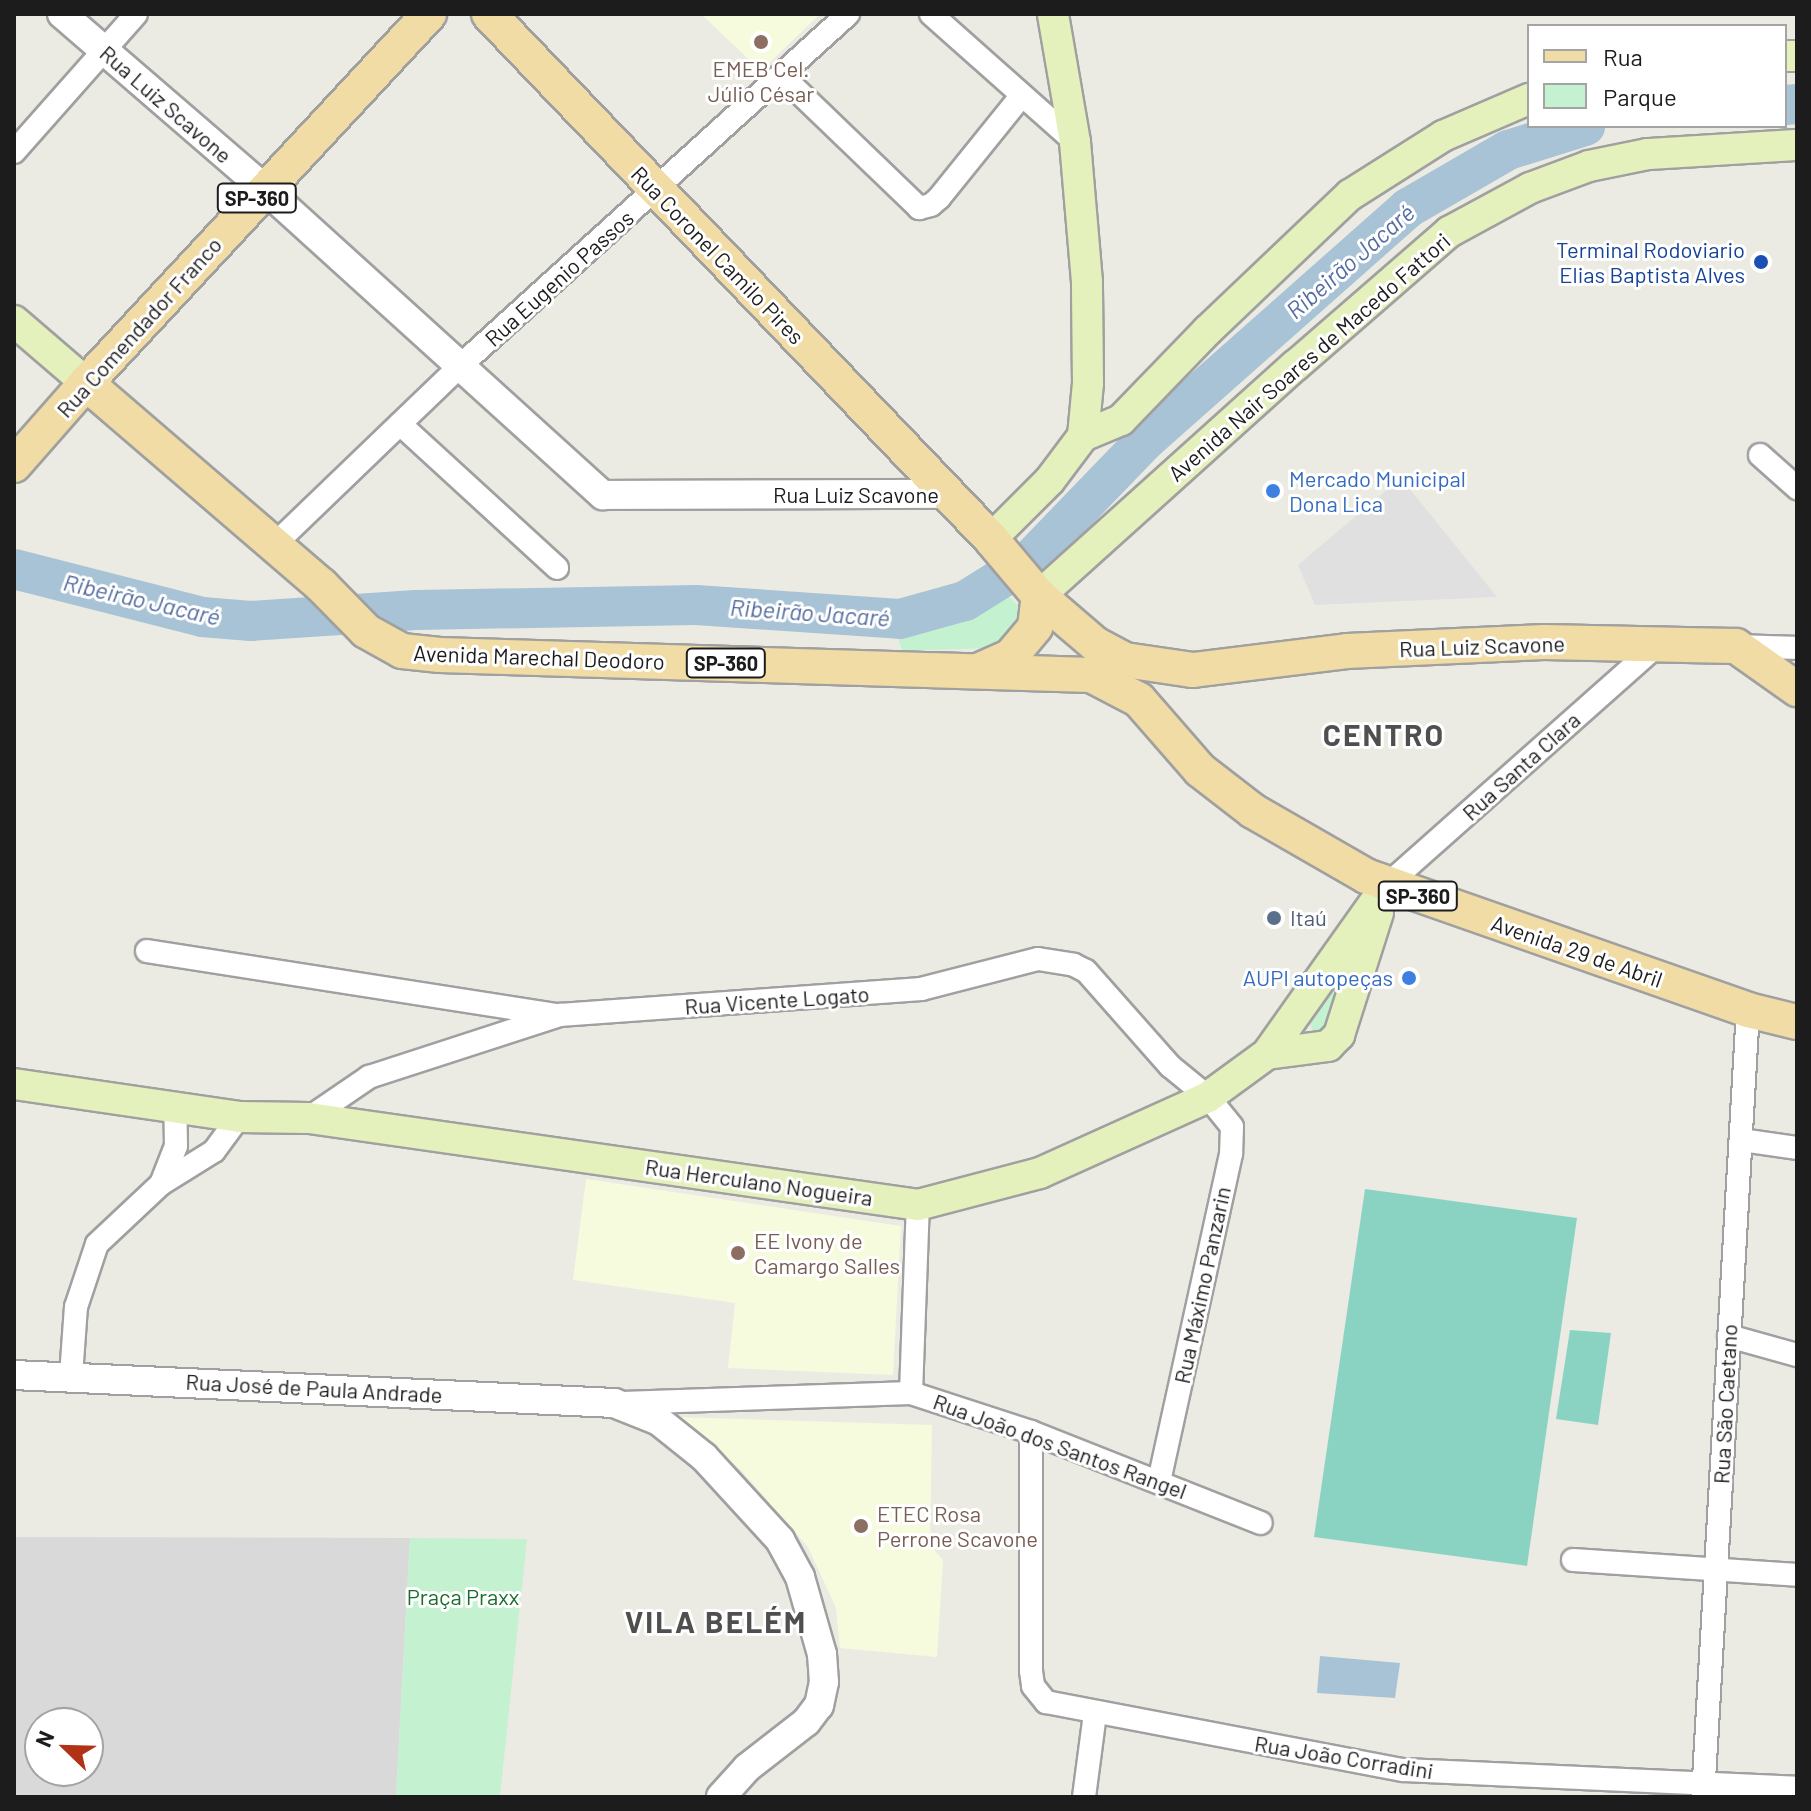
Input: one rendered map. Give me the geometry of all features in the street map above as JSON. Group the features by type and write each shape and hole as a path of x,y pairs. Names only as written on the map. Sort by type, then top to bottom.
{"main road":[{"name":"Rua Comendador Franco","path":"14,465 86,383 429,14"},
{"name":"Rua Coronel Camilo Pires","path":"489,14 949,494"},
{"path":"1053,14 1075,142 1087,282 1088,383 1083,436"},
{"path":"996,544 1083,436 1121,420 1208,330 1350,195 1443,136 1527,100"},
{"name":"Avenida Nair Soares de Macedo Fattori","path":"1035,591 1449,232 1530,188 1589,166 1648,154 1797,145"},
{"name":"Avenida Marechal Deodoro","path":"14,321 321,585 366,631 402,651 440,655 1091,675"},
{"name":"Rua Luiz Scavone","path":"949,494 1035,591 1095,644 1125,660 1193,670 1362,650 1544,642 1736,646"},
{"path":"980,671 1011,656 1035,627 1035,591"},
{"path":"1736,646 1797,689"},
{"path":"1156,720 1161,698 1173,681 1193,670"},
{"name":"Avenida 29 de Abril","path":"1091,675 1139,700 1200,770 1253,811 1387,885 1748,1010 1797,1022"},
{"path":"1267,1054 1306,1046 1328,1046 1339,1035 1387,885"},
{"name":"Rua Herculano Nogueira","path":"14,1084 239,1117 309,1118 918,1205 1040,1173 1208,1097 1267,1054 1387,885"},
{"path":"1300,1008 1297,1030 1306,1046"}],"street":[{"name":"Rua Luiz Scavone","path":"62,14 265,189 603,495 949,494"},
{"path":"14,152 136,14"},
{"name":"Rua Eugenio Passos","path":"274,545 460,366 848,14"},
{"path":"931,14 1075,142"},
{"path":"781,75 919,208 931,205 939,198 1022,95"},
{"path":"400,424 557,568"},
{"path":"1760,455 1797,488"},
{"name":"Rua Santa Clara","path":"1387,885 1656,646"},
{"path":"1736,646 1797,648"},
{"path":"147,951 560,1015"},
{"name":"Rua Vicente Logato","path":"309,1118 369,1077 560,1015 921,989 1038,959 1059,960 1086,971 1170,1066 1208,1097"},
{"name":"Rua São Caetano","path":"1703,1791 1748,1010"},
{"name":"Rua Máximo Panzarin","path":"1159,1481 1231,1154 1232,1127 1208,1097"},
{"path":"161,1184 176,1146 175,1107"},
{"path":"71,1376 76,1307 97,1244 161,1184 214,1151 239,1117"},
{"path":"1741,1140 1797,1148"},
{"path":"911,1393 918,1205"},
{"path":"1729,1336 1797,1355"},
{"name":"Rua José de Paula Andrade","path":"14,1375 614,1403 659,1421 704,1457 780,1540 800,1577 822,1654 824,1682 819,1705 806,1722 747,1768 721,1797"},
{"name":"Rua João dos Santos Rangel","path":"614,1403 911,1393 1031,1432 1261,1523"},
{"name":"Rua João Corradini","path":"1031,1432 1031,1671 1038,1695 1056,1706 1404,1770 1703,1791 1797,1788"},
{"path":"1573,1560 1797,1575"},
{"path":"1084,1797 1095,1713"}],"shaded area":[{"name":"EMEB Cel. Júlio César","path":"701,14 820,14 761,71"},
{"path":"1401,478 1497,597 1315,605 1298,565"},
{"name":"EE Ivony de Camargo Salles","path":"586,1179 901,1226 893,1375 728,1368 735,1303 573,1280"},
{"path":"1365,1189 1577,1218 1527,1566 1314,1537"},
{"path":"1570,1330 1611,1333 1598,1425 1556,1419"},
{"name":"ETEC Rosa Perrone Scavone","path":"676,1417 932,1425 930,1545 943,1560 937,1657 840,1648 836,1608 808,1547 741,1470"},
{"path":"14,1537 410,1538 396,1797 14,1797"},
{"path":"1320,1656 1400,1663 1395,1698 1317,1693"}],"green space":[{"path":"1002,590 1021,608 1011,632 991,648 902,651 897,635 968,614"},
{"path":"1357,931 1334,1023 1321,1033 1313,1031 1307,1016"},
{"name":"Praça Praxx","path":"410,1538 527,1539 500,1797 396,1797"}],"waterway":[{"name":"Ribeirão Jacaré","path":"1787,105 1797,104"},
{"name":"Ribeirão Jacaré","path":"14,569 202,617 251,621 416,610 696,605 900,619 965,601 1029,561 1147,439 1408,208 1508,150 1579,128"}],"place":[{"name":"EMEB Cel. Júlio César","path":"761,42"},
{"name":"Terminal Rodoviario Elias Baptista Alves","path":"1761,262"},
{"name":"Mercado Municipal Dona Lica","path":"1273,491"},
{"name":"Itaú","path":"1274,918"},
{"name":"AUPI autopeças","path":"1409,978"},
{"name":"EE Ivony de Camargo Salles","path":"738,1253"},
{"name":"ETEC Rosa Perrone Scavone","path":"861,1526"}],"district":[{"name":"CENTRO","path":"1384,734"},
{"name":"VILA BELÉM","path":"716,1621"}]}
